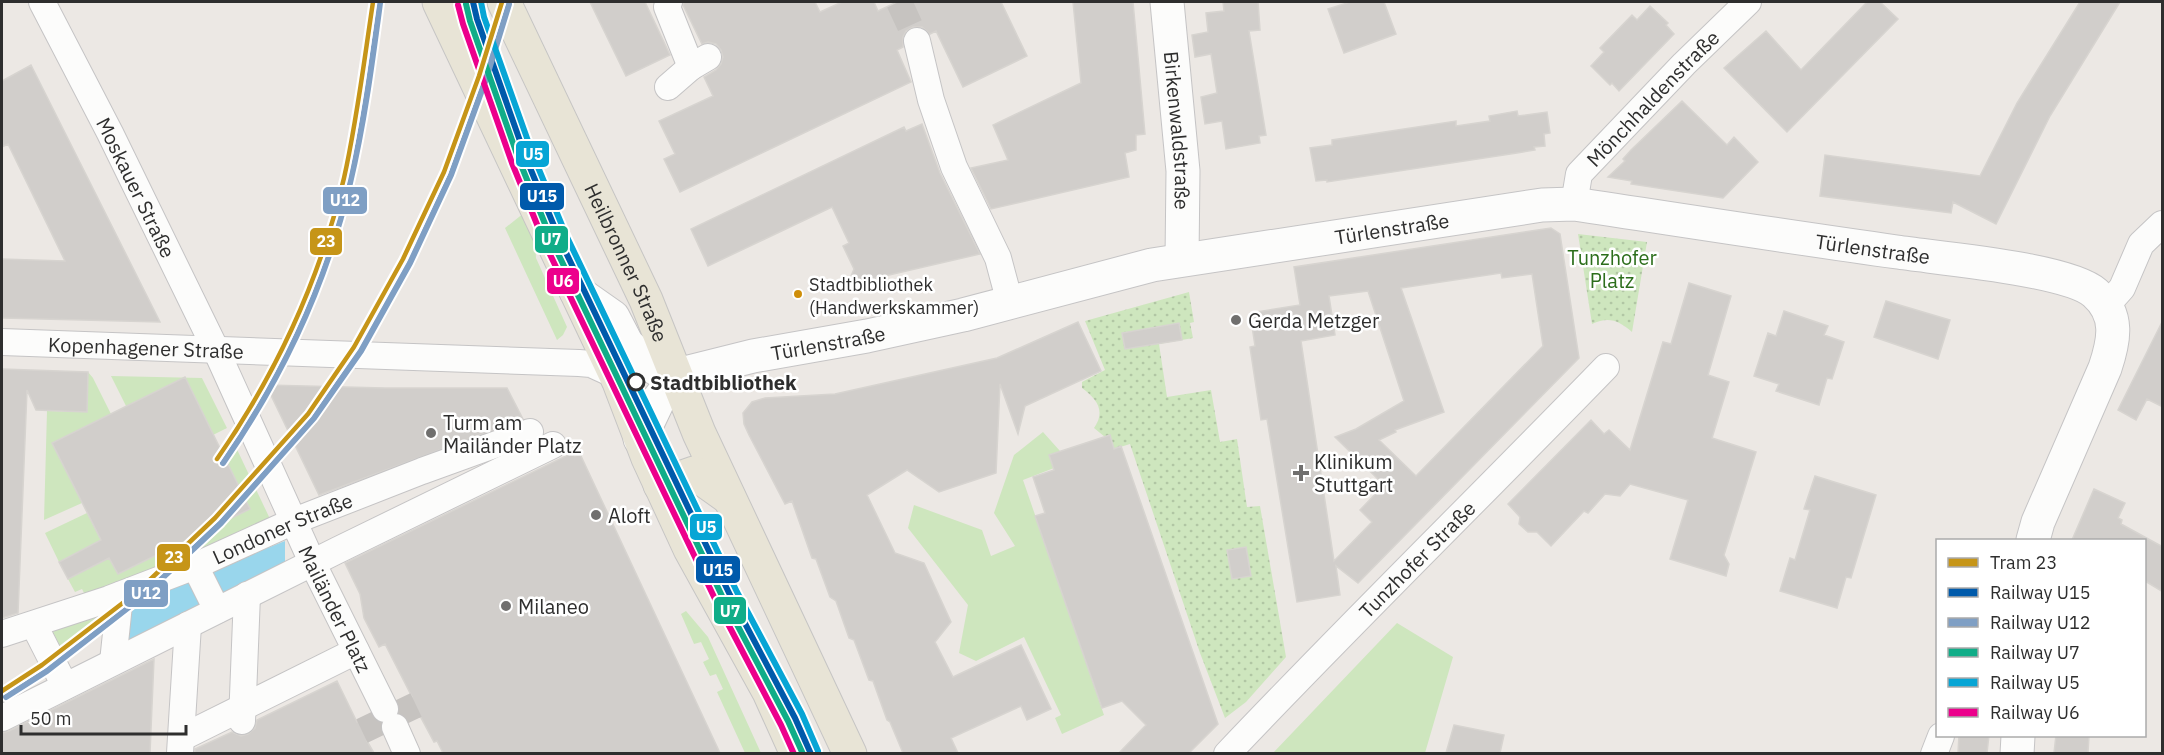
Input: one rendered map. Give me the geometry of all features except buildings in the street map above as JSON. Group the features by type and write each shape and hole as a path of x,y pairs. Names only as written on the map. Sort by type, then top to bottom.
{"main road":[{"path":"439,2 615,375 640,439 695,559 769,692 797,753"},
{"name":"Heilbronner Straße","path":"504,2 646,300 699,433 850,753"},
{"path":"660,485 694,472 731,499"}],"street":[{"name":"Moskauer Straße","path":"42,2 110,133 228,376"},
{"path":"668,87 700,62 667,7 669,2"},
{"name":"Birkenwaldstraße","path":"1167,2 1183,171 1182,259"},
{"name":"Mönchhaldenstraße","path":"1574,204 1579,174 1670,78 1748,2"},
{"path":"917,41 931,100 954,167 998,258 1010,303"},
{"name":"Türlenstraße","path":"677,375 745,358 867,336 1010,303 1182,259 1542,205 1574,204 2033,273 2077,283 2095,292 2106,306"},
{"path":"2033,539 2038,522 2106,368 2115,329 2106,306 2122,288 2141,244 2163,224"},
{"path":"576,291 613,317 627,344 645,362 665,374 677,375"},
{"path":"579,363 589,348 593,328"},
{"name":"Kopenhagener Straße","path":"2,342 579,363 591,364 615,375"},
{"name":"Tunzhofer Straße","path":"1227,753 1320,655 1428,549 1606,367"},
{"path":"640,439 659,399 677,375"},
{"name":"Mailänder Platz","path":"228,376 312,562 406,753"},
{"name":"Londoner Straße","path":"2,634 35,628 195,566 294,522 422,471 530,432"},
{"name":"Londoner Straße","path":"2,718 312,562 515,472 554,445"},
{"path":"195,566 217,610"},
{"path":"113,662 120,595"},
{"path":"242,717 247,595"},
{"path":"188,625 181,746 242,717 356,651"},
{"path":"35,628 65,686"},
{"name":"Londoner Straße","path":"2,649 35,628"},
{"path":"1934,753 1940,737"},
{"path":"2017,753 2018,737"}],"green space":[{"path":"524,213 535,241 536,258 567,327 557,340 505,228"},
{"name":"Tunzhofer Platz","path":"1578,234 1647,242 1632,332 1623,325 1609,320 1592,324"},
{"path":"1189,292 1194,322 1190,323 1193,338 1159,344 1167,397 1211,390 1220,442 1237,439 1247,507 1260,506 1286,657 1246,702 1225,718 1200,653 1130,444 1114,449 1110,435 1105,437 1094,428 1098,422 1098,406 1096,401 1082,388 1082,382 1105,370 1085,321"},
{"path":"88,372 111,414 53,443 82,503 44,520 47,411 86,412"},
{"path":"111,376 202,378 227,428 213,435 126,406"},
{"path":"1043,432 1060,451 1054,468 1023,480 1104,715 1062,734 1055,718 1061,715 1024,637 976,661 959,653 968,605 908,528 914,505 982,530 991,556 1015,546 994,513 1014,455"},
{"path":"233,441 271,521 197,550 191,538 220,449"},
{"path":"87,513 118,574 177,545 182,555 86,597 82,589 75,592 68,579 83,571 74,554 59,562 45,533"},
{"path":"109,609 109,624 55,655 45,634"},
{"path":"686,611 708,637 761,753 745,753 717,692 723,689 716,674 710,676 703,662 709,659 701,642 694,644 681,614"},
{"path":"1397,623 1453,657 1425,753 1273,753"}],"water":[{"path":"285,541 285,566 219,601 206,572"},
{"path":"193,577 207,607 122,649 124,604"}],"tunnel":[{"path":"899,2 917,41"},
{"path":"362,731 416,705"}],"tram line":[{"name":"23","path":"217,459 277,359 309,289 322,253 349,156 373,2"},
{"name":"23","path":"2,691 42,665 137,592 215,518 308,414 354,347 403,259 444,172 479,76 502,2"}],"rail line":[{"name":"U15","path":"473,2 526,158 559,238 730,595 795,718 811,754"},
{"name":"U5","path":"481,2 484,17 533,155 566,235 737,592 802,714 818,751"},
{"name":"U12","path":"223,463 283,364 315,294 328,257 340,221 355,161 380,3"},
{"name":"U7","path":"466,4 519,160 552,241 723,598 803,754"},
{"name":"U12","path":"6,697 47,671 142,597 221,523 314,418 361,351 410,263 451,175 486,79 509,4"},
{"name":"U6","path":"458,5 512,163 545,244 716,601 794,754"}],"place":[{"name":"Stadtbibliothek (Handwerkskammer)","path":"798,294"},
{"name":"Gerda Metzger","path":"1236,320"},
{"name":"Stadtbibliothek","path":"636,382"},
{"name":"Turm am Mailänder Platz","path":"431,433"},
{"name":"Klinikum Stuttgart","path":"1301,473"},
{"name":"Aloft","path":"596,515"},
{"name":"Milaneo","path":"506,606"}]}
